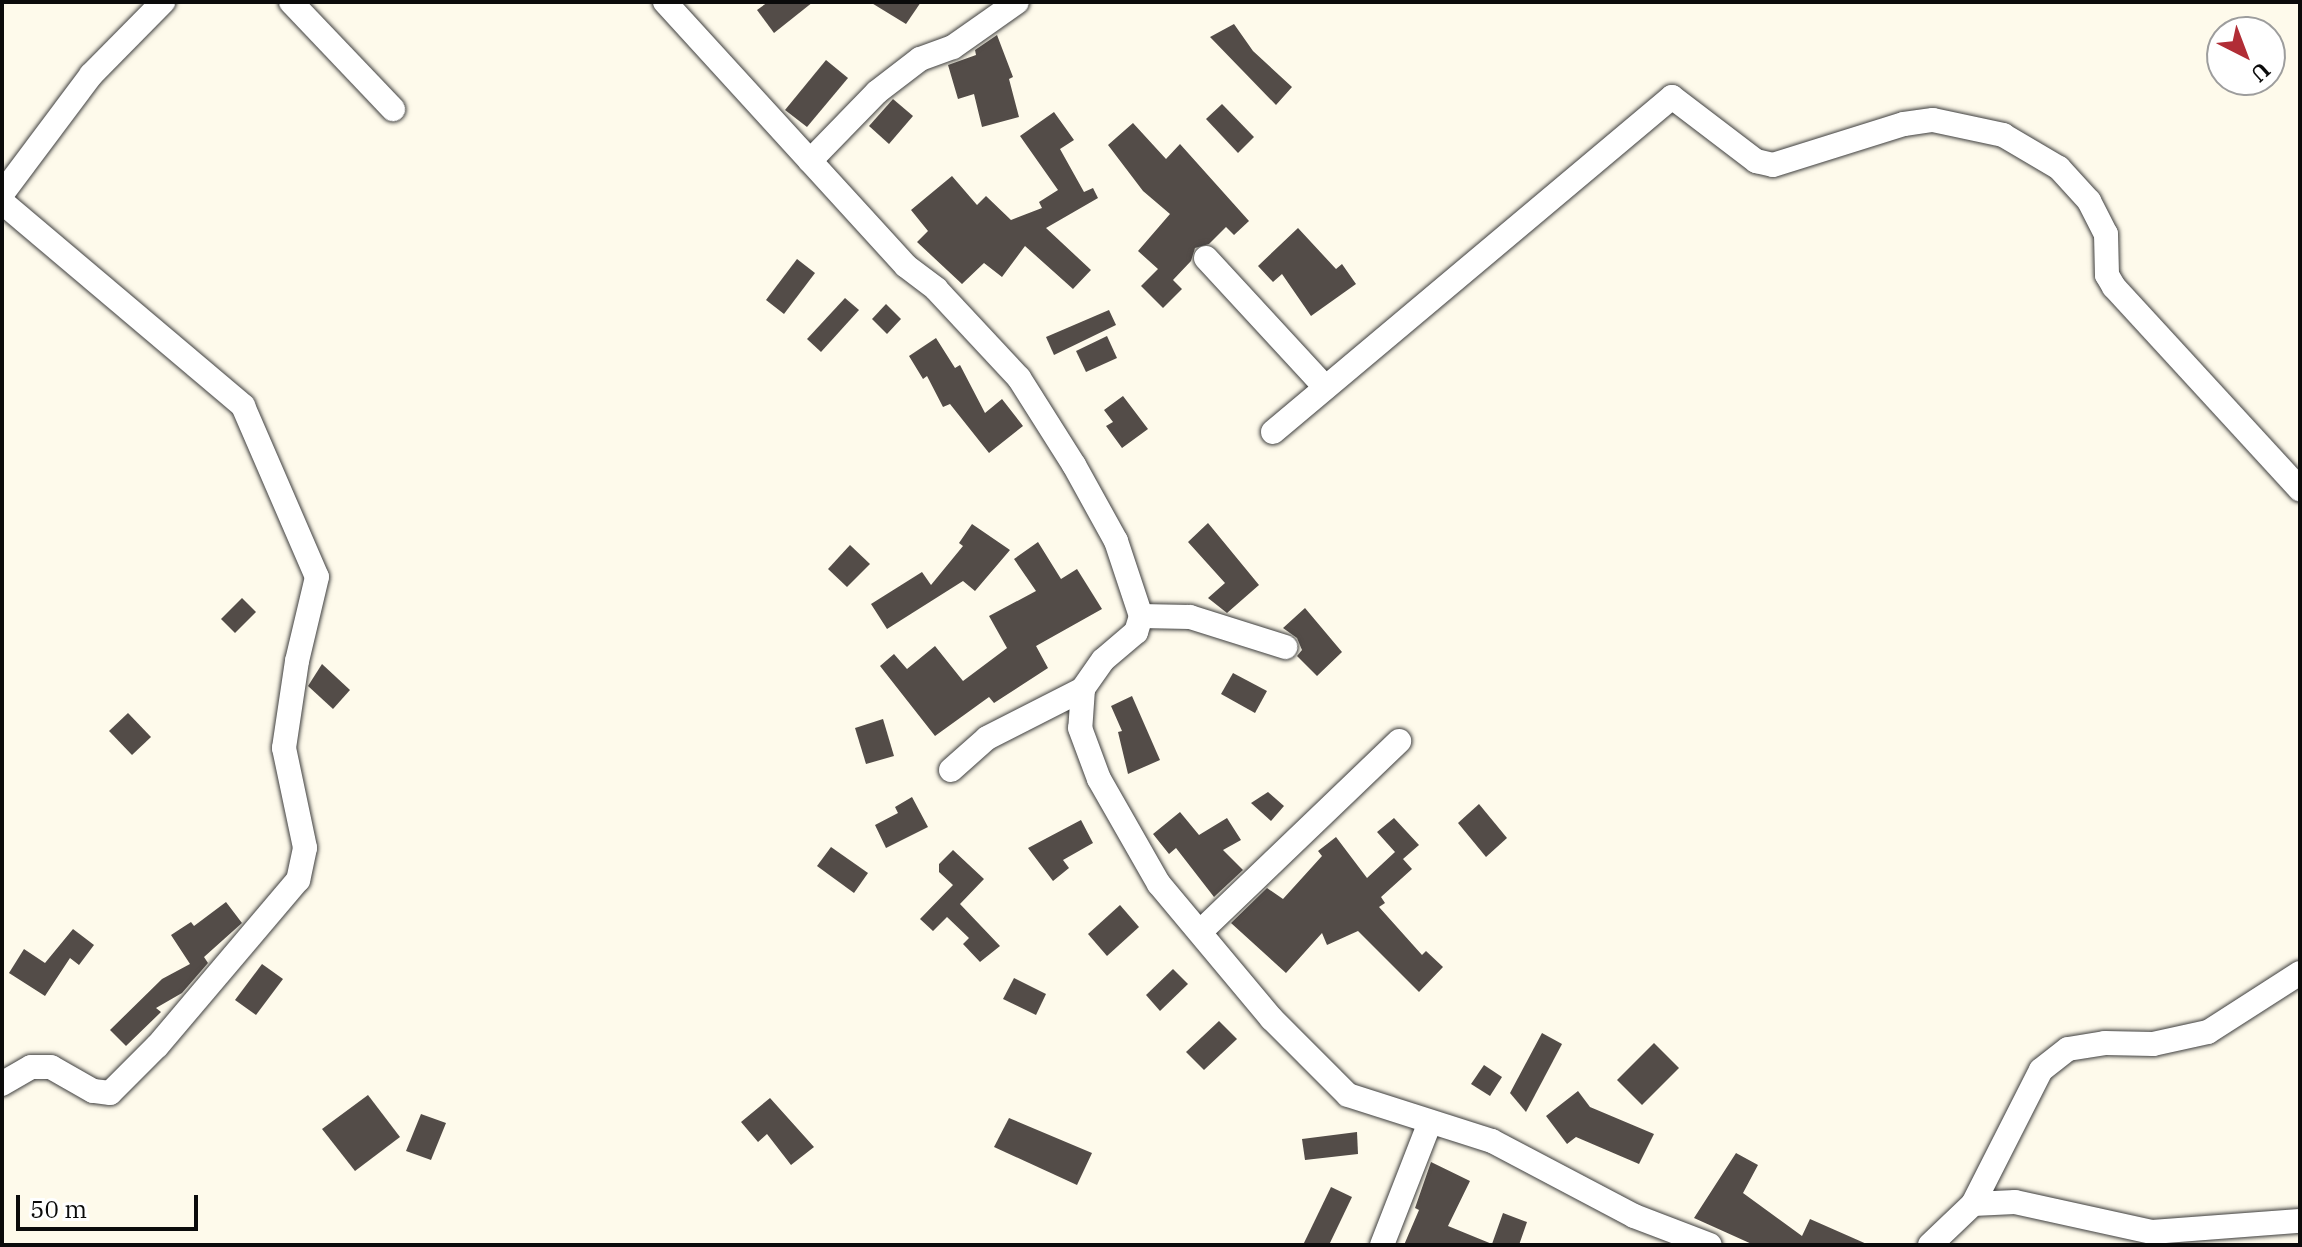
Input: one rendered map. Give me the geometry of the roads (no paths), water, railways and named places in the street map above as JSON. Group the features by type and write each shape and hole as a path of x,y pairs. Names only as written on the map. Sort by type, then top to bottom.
{"street":[{"path":"2,194 91,75 163,2"},
{"path":"291,2 393,109"},
{"path":"665,2 810,161 1019,378 1116,541 1141,616 1136,632 1103,660 1083,689 987,738 951,770"},
{"path":"810,161 877,92 920,59 953,47 1017,2"},
{"path":"1273,432 1672,97 1756,161 1773,165 1904,124 1933,120 2003,135 2070,178 2106,234 2107,275 2114,287 2300,489"},
{"path":"2,202 243,406 317,577 297,661 284,748 305,848 298,880 157,1046 110,1093 93,1091 70,1075 41,1067 2,1084"},
{"path":"1206,258 1325,387"},
{"path":"1141,616 1190,617 1285,647"},
{"path":"1083,689 1080,728 1099,779 1159,884 1272,1019 1348,1095 1492,1141 1634,1216 1710,1245"},
{"path":"1200,932 1399,741"},
{"path":"1930,1245 1973,1204 2041,1070 2068,1049 2105,1043 2153,1044 2208,1032 2300,973"},
{"path":"1382,1245 1430,1122"},
{"path":"1973,1204 2015,1202 2152,1232 2300,1221"}]}
